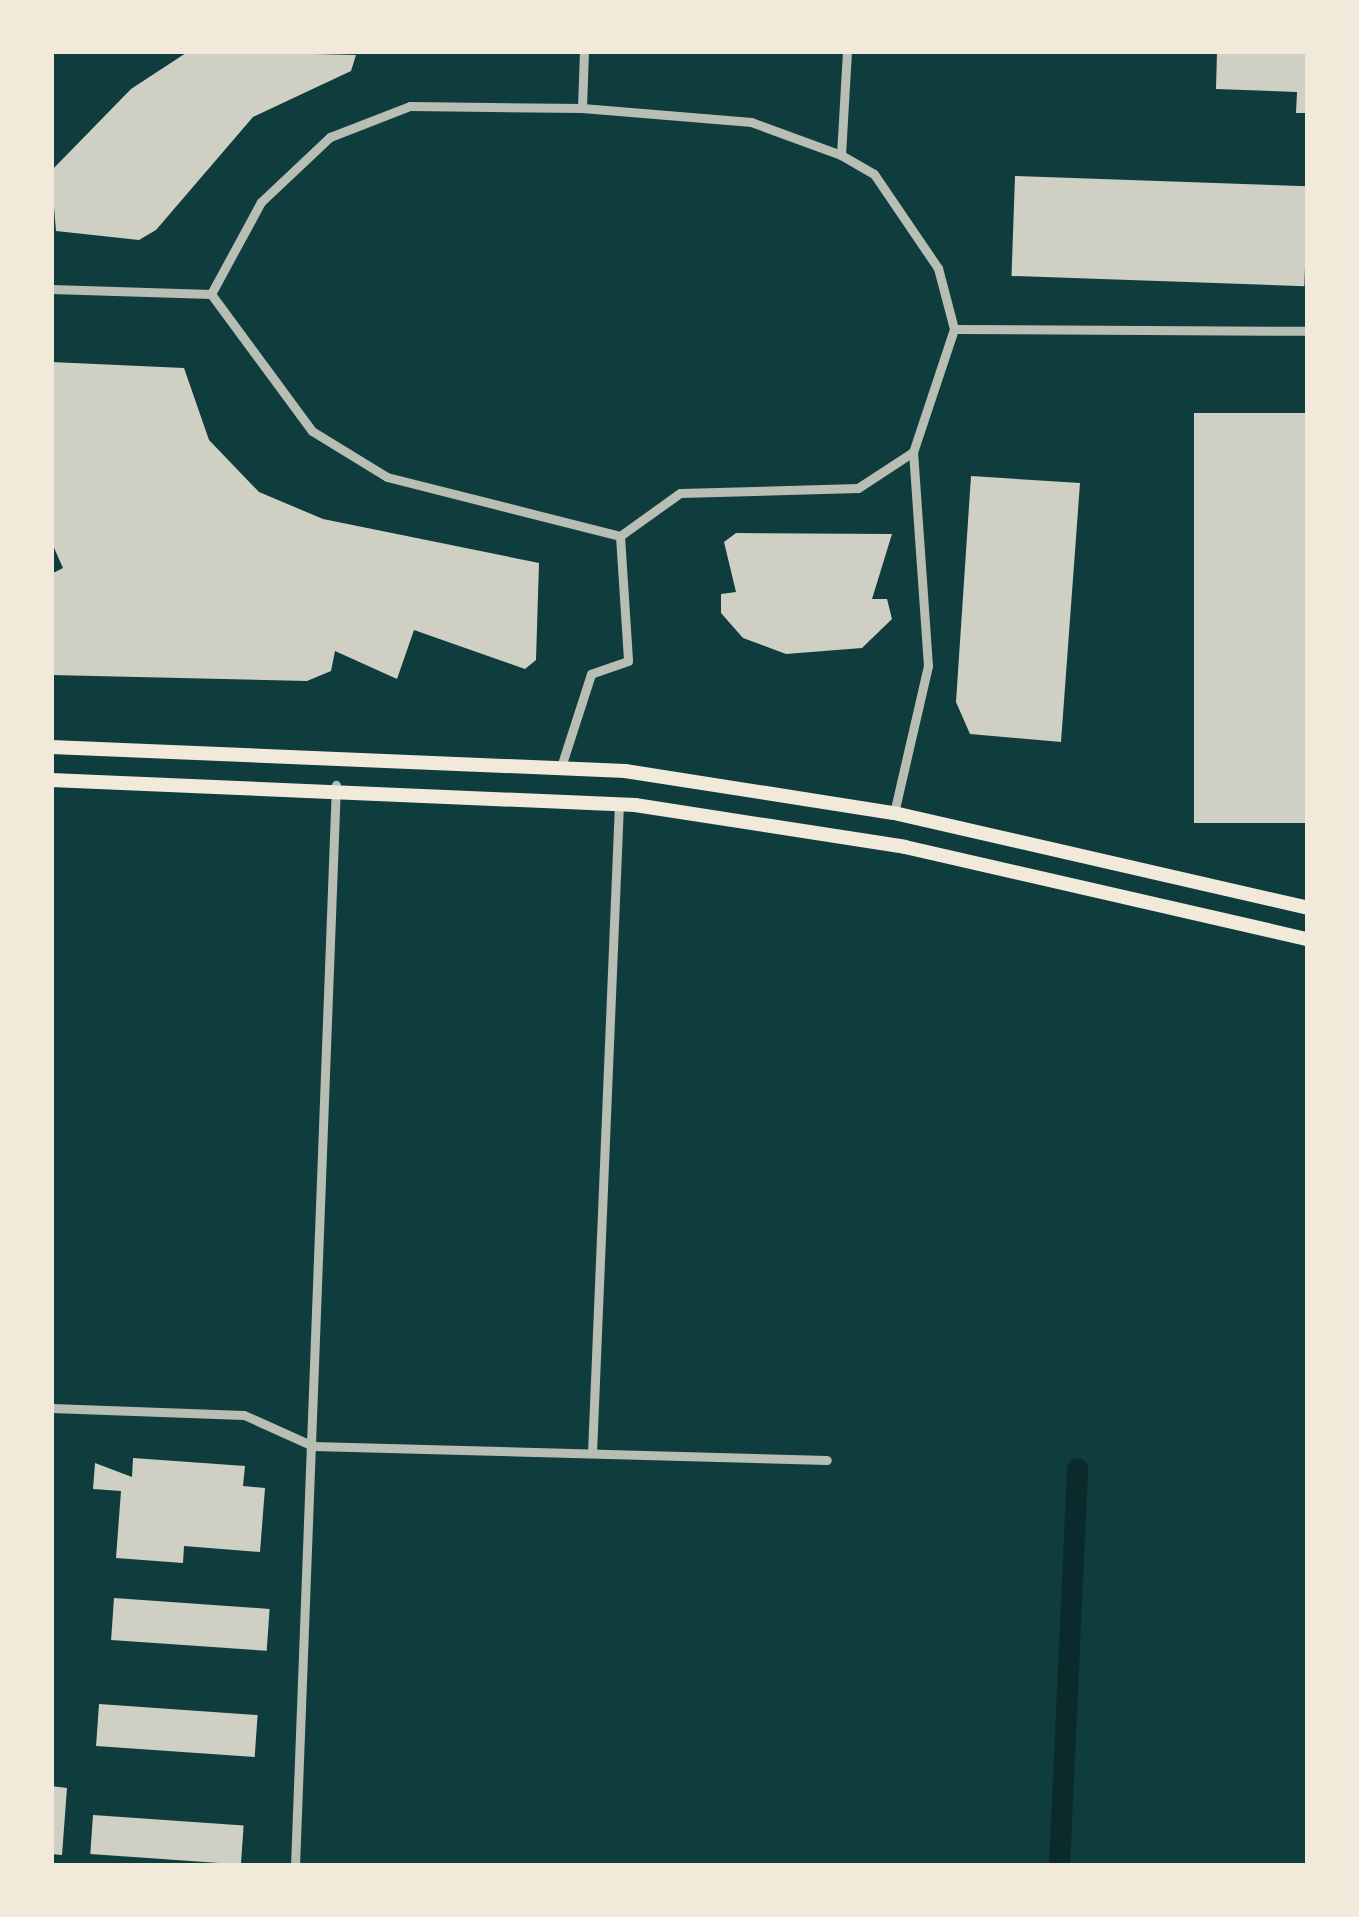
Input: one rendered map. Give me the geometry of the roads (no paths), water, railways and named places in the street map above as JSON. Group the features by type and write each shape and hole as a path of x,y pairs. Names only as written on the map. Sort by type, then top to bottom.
{"main road":[{"path":"51,747 561,766 894,813 1308,908"},
{"path":"51,780 337,785 619,804 949,855 1308,939"}],"street":[{"path":"581,108 584,51"},
{"path":"841,155 847,51"},
{"path":"211,294 261,202 330,137 410,106 581,108 751,122 841,155 874,174 938,268 954,329 913,452 928,666 894,813"},
{"path":"51,289 211,294"},
{"path":"211,294 311,431 387,477 620,536 680,493 858,488 913,452"},
{"path":"954,329 1308,331"},
{"path":"561,766 592,674 628,662 620,536"},
{"path":"295,1866 337,785"},
{"path":"592,1454 619,804"},
{"path":"51,1408 244,1415 313,1446 827,1460"}],"waterway":[{"path":"1059,1866 1077,1468"}]}
